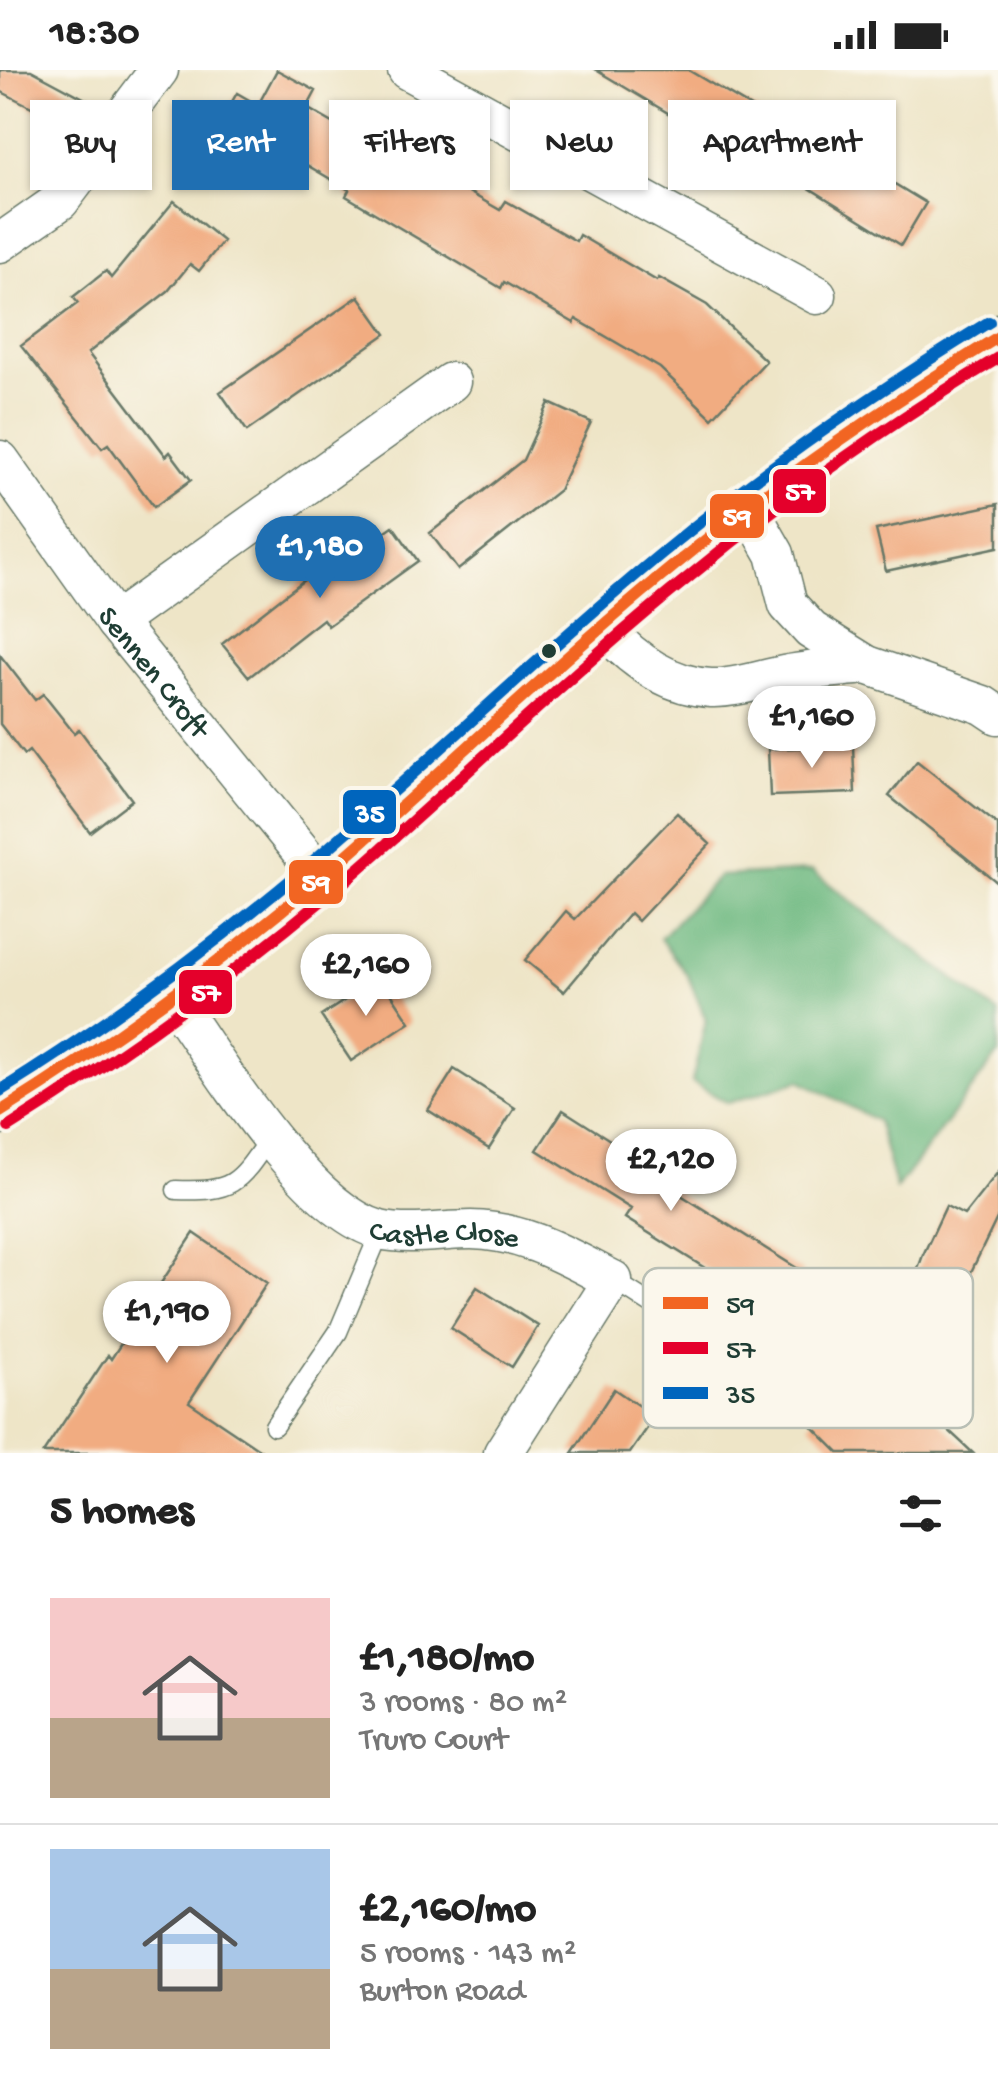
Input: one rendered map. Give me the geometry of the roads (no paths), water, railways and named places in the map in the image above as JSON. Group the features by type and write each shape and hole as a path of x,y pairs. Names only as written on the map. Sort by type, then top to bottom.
{"street":[{"path":"0,244 60,201 159,70"},
{"path":"407,70 818,295"},
{"path":"0,1112 71,1069 322,877 674,565 836,443 998,337"},
{"path":"116,622 451,382"},
{"name":"Sennen Croft","path":"0,460 116,622 322,877"},
{"path":"748,508 775,554 788,604 812,630 867,665 993,702"},
{"path":"604,628 622,648 654,671 682,683 714,688 867,665"},
{"name":"Castle Close","path":"170,995 270,1137 303,1176 347,1214 381,1230 476,1230 537,1240 613,1280"},
{"path":"503,1453 613,1280"}],"lane":[{"path":"176,1190 214,1191 234,1183 270,1137"},
{"path":"274,1426 338,1332 381,1230"},
{"path":"613,1280 643,1299"}]}
